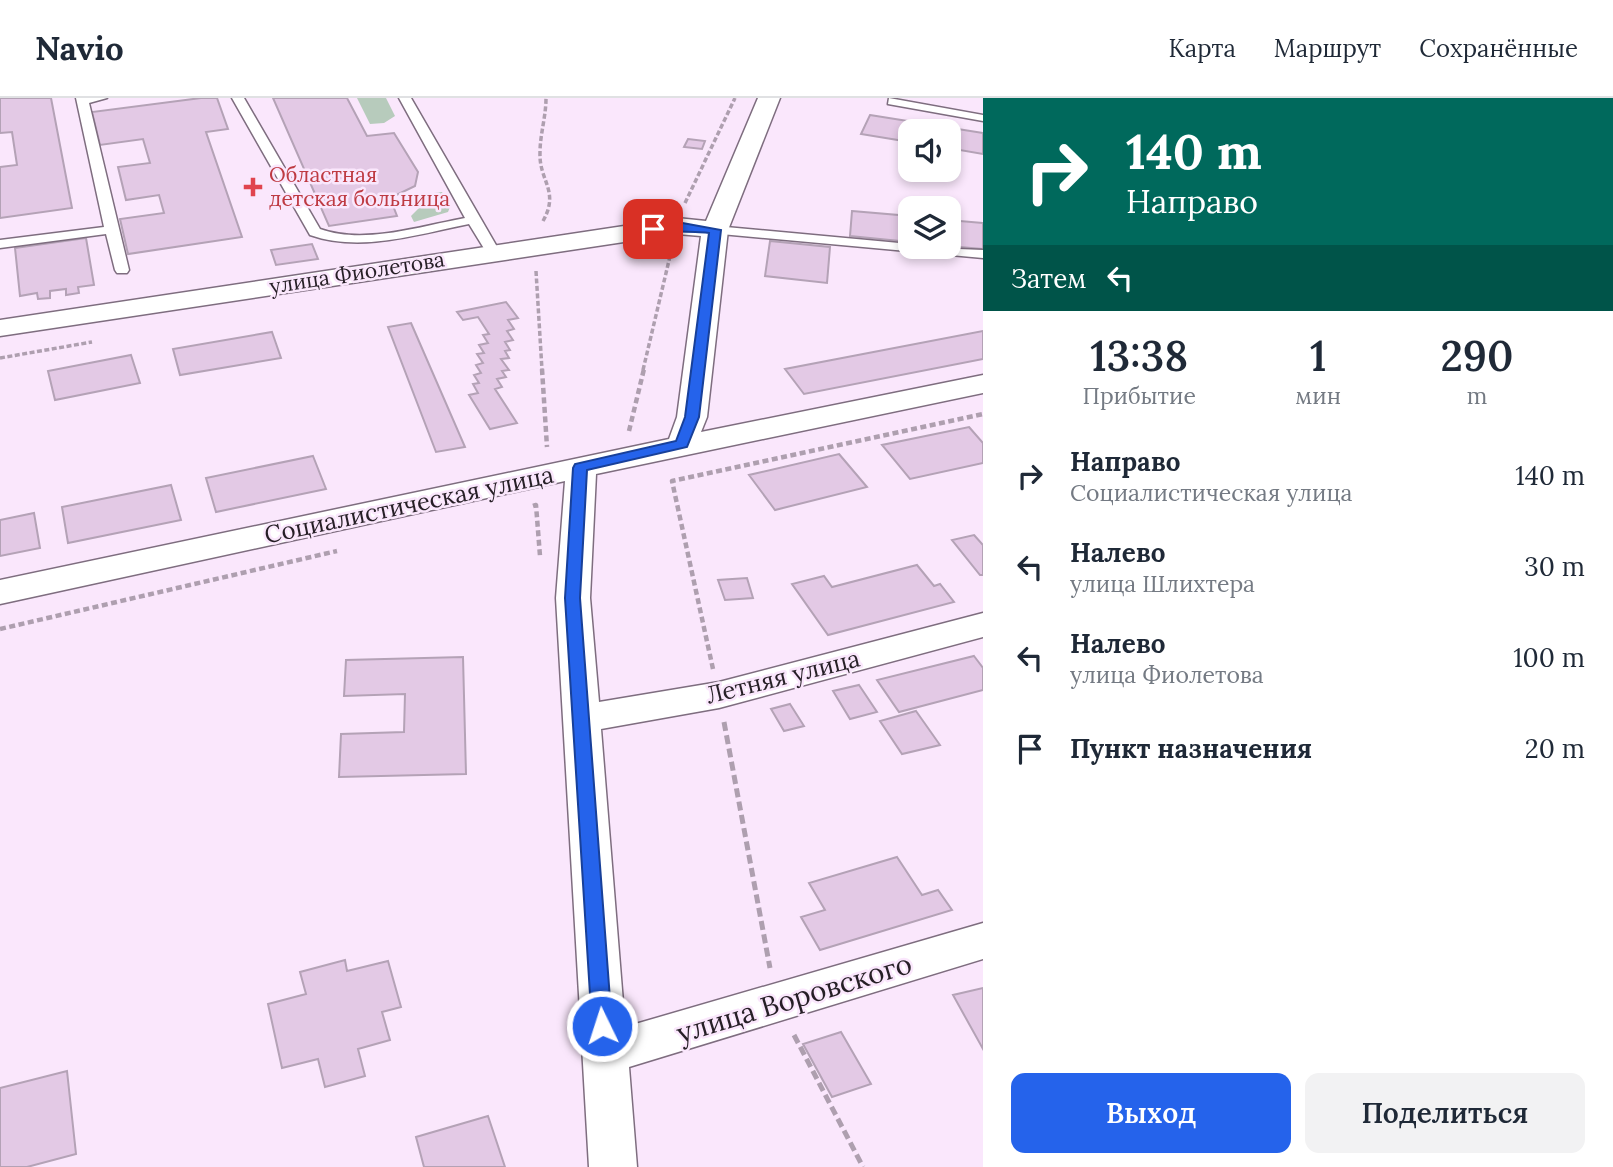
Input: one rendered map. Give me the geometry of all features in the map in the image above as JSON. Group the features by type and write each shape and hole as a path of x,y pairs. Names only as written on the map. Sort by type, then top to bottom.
{"street":[{"path":"682,444 692,417 715,230 769,98"},
{"name":"улица Фиолетова","path":"0,328 677,226 715,230"},
{"name":"Социалистическая улица","path":"0,592 682,444 983,384"},
{"path":"580,468 573,598 613,1167"},
{"name":"Летняя улица","path":"581,719 719,695 983,625"},
{"name":"улица Воровского","path":"604,1054 983,941"}],"lane":[{"path":"101,98 82,99 122,270"},
{"path":"238,98 315,232 321,236 365,239 473,220"},
{"path":"405,98 493,252"},
{"path":"895,98 892,102 983,118"},
{"path":"0,244 111,230"},
{"path":"715,230 983,254"}],"path":[{"path":"628,435 677,226 735,98"},
{"path":"522,508 536,505 540,560"},
{"path":"0,629 348,548"}],"green space":[{"path":"357,98 386,98 395,116 384,123 370,124"},
{"path":"442,192 450,207 448,212 414,222 411,216 434,193"}],"building":[{"path":"0,98 51,98 72,208 0,218 0,167 17,165 12,132 0,133"},
{"path":"217,98 228,129 206,132 242,237 128,254 120,219 164,213 159,195 126,200 118,167 150,163 143,139 100,145 92,112"},
{"path":"273,98 347,98 367,136 394,133 418,172 415,186 390,198 397,216 329,226"},
{"path":"870,115 898,119 898,140 861,134"},
{"path":"961,129 983,133 983,154 961,150"},
{"path":"688,139 705,141 702,149 684,147"},
{"path":"852,211 898,215 898,241 850,236"},
{"path":"961,221 983,223 983,249 961,247"},
{"path":"86,238 94,285 78,287 79,293 66,295 66,289 50,291 50,298 38,299 37,293 20,296 15,248"},
{"path":"770,241 830,247 827,283 765,276"},
{"path":"312,244 318,259 276,265 271,250"},
{"path":"506,302 518,318 508,320 514,329 507,331 513,340 505,342 510,350 505,351 509,358 501,359 509,370 502,371 506,377 497,379 502,387 495,389 517,423 490,429 469,395 478,393 473,384 479,383 474,375 481,373 476,365 483,363 477,354 484,353 479,345 488,343 483,335 489,334 478,317 463,320 457,312"},
{"path":"411,323 465,447 436,452 388,327"},
{"path":"983,331 983,359 804,394 785,369"},
{"path":"272,332 281,358 180,375 173,349"},
{"path":"131,355 140,383 55,400 48,371"},
{"path":"969,427 983,443 983,463 910,479 882,445"},
{"path":"839,454 867,487 775,510 749,475"},
{"path":"313,456 326,489 216,512 206,478"},
{"path":"171,485 181,520 68,543 62,507"},
{"path":"34,513 40,548 0,556 0,520"},
{"path":"974,535 983,545 983,575 980,575 952,540"},
{"path":"917,565 934,586 940,584 954,602 828,635 792,584 824,576 832,587"},
{"path":"747,578 753,598 725,600 718,580"},
{"path":"974,656 983,668 983,690 899,712 877,680"},
{"path":"463,657 466,774 339,777 341,734 404,732 405,694 344,696 346,660"},
{"path":"859,685 877,712 850,719 833,691"},
{"path":"790,704 804,726 784,731 771,709"},
{"path":"916,711 940,745 902,754 880,721"},
{"path":"897,857 922,895 938,890 952,910 820,950 801,917 825,910 809,883"},
{"path":"345,960 347,971 388,961 401,1007 382,1012 390,1040 358,1049 365,1076 325,1087 318,1059 282,1068 268,1004 306,994 300,972"},
{"path":"983,988 983,1049 953,995"},
{"path":"841,1032 871,1084 832,1097 803,1044"},
{"path":"67,1071 76,1154 27,1167 0,1167 0,1088"},
{"path":"488,1116 505,1167 424,1167 416,1137"}],"place":[{"name":"Областная детская больница","path":"253,187"}],"route":[{"path":"602,1026 573,598 580,468 682,444 692,417 715,230 677,226 653,229"}]}
